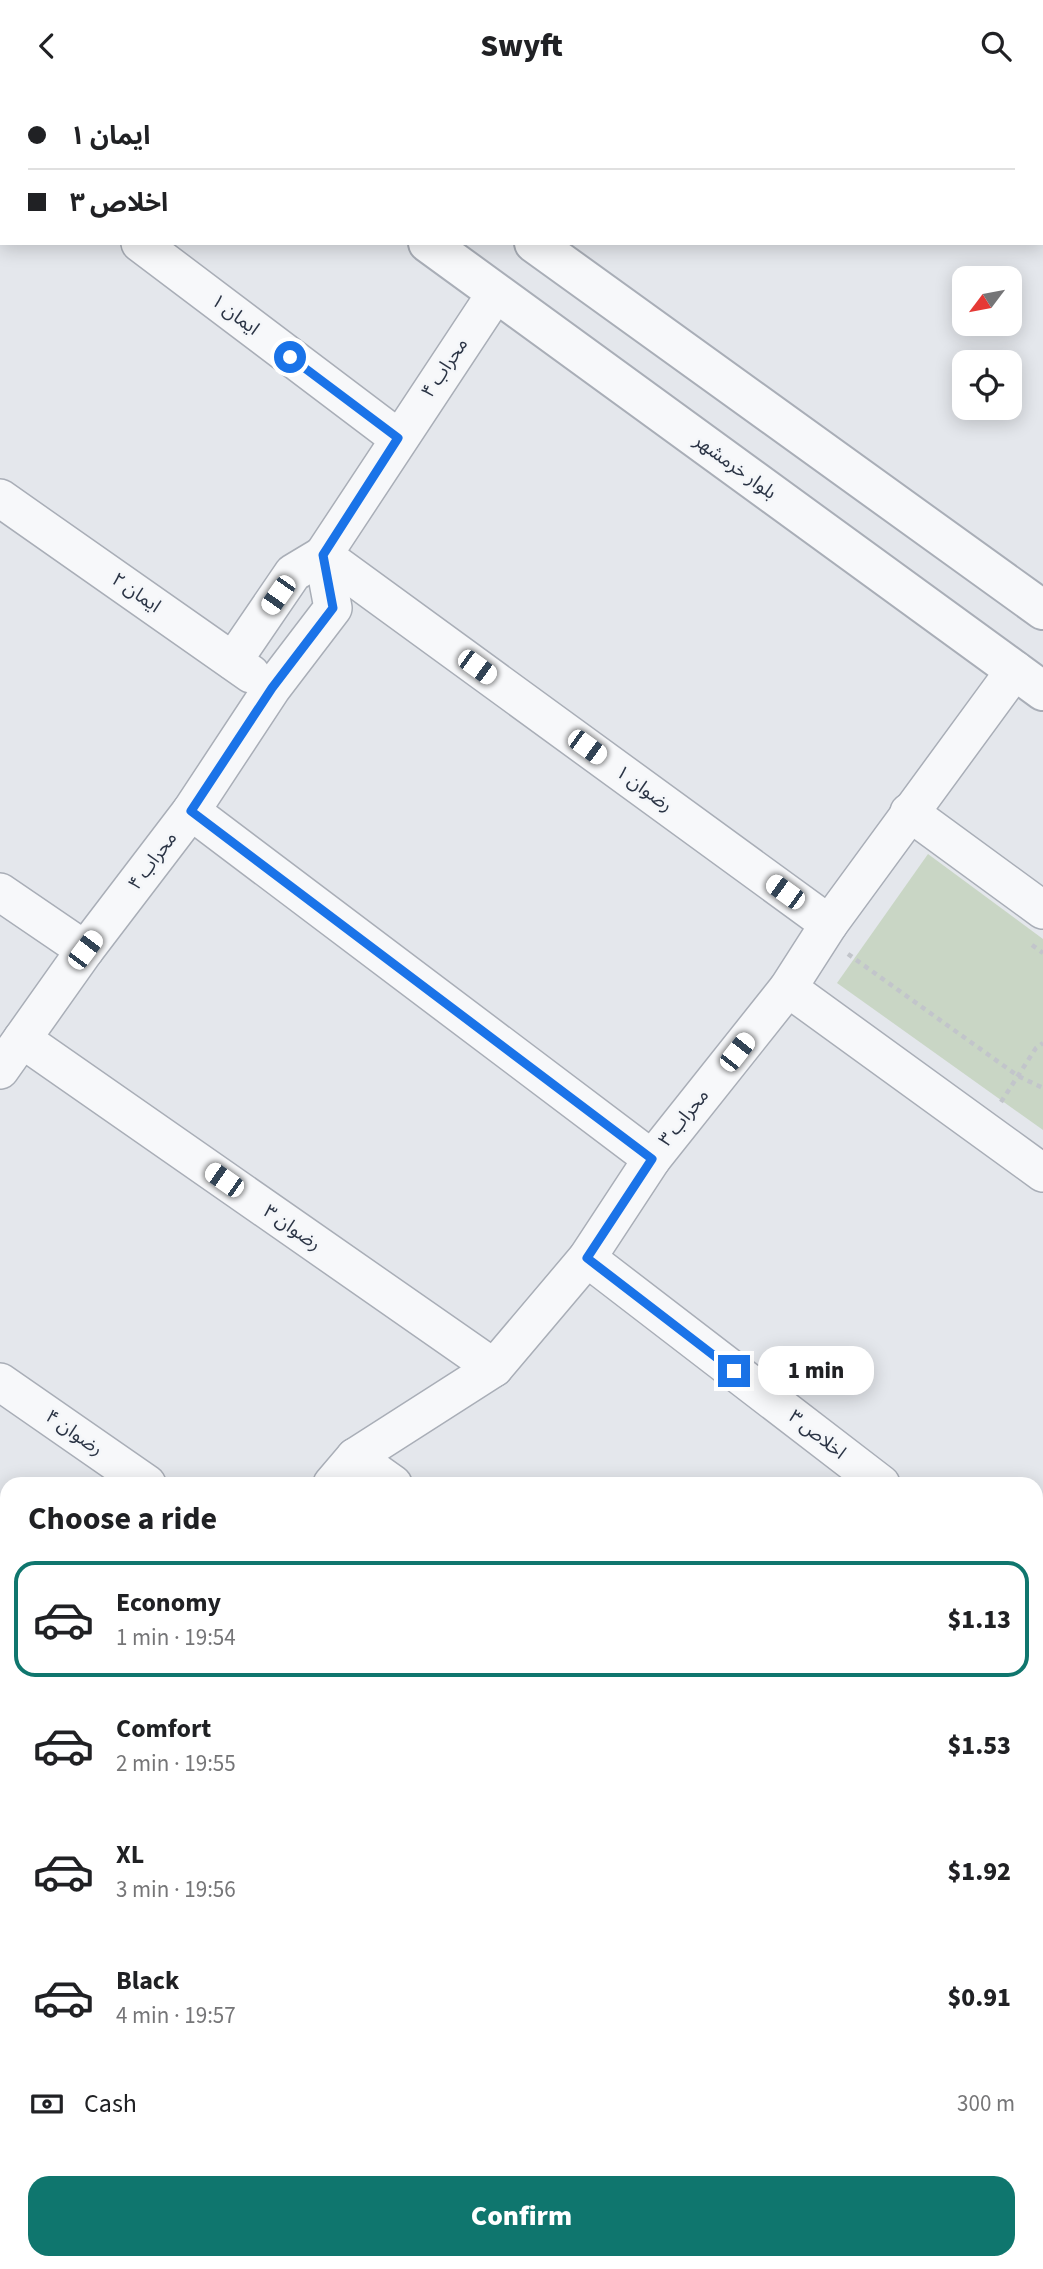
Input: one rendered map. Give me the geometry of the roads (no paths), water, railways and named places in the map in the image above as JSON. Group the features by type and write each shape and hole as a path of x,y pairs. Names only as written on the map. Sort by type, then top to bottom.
{"street":[{"name":"ایمان ۱","path":"143,245 398,438"},
{"name":"بلوار خرمشهر","path":"431,245 1029,681"},
{"path":"555,249 1043,610"},
{"name":"محراب ۴","path":"0,1070 85,950 191,811 272,688 333,608 323,555 496,293"},
{"name":"ایمان ۲","path":"0,498 272,688"},
{"path":"233,661 293,573 323,555"},
{"name":"رضوان ۱","path":"323,555 825,930"},
{"name":"محراب ۳","path":"338,1477 355,1457 494,1368 587,1258 652,1159 788,988 825,930 909,812 1029,681"},
{"path":"191,811 652,1159"},
{"path":"909,812 1043,910"},
{"path":"0,892 85,950"},
{"path":"788,988 1043,1173"},
{"name":"رضوان ۳","path":"22,1039 494,1368"},
{"name":"اخلاص ۳","path":"587,1258 872,1477"},
{"name":"رضوان ۴","path":"0,1382 138,1477"},
{"path":"355,1457 383,1477"}]}
